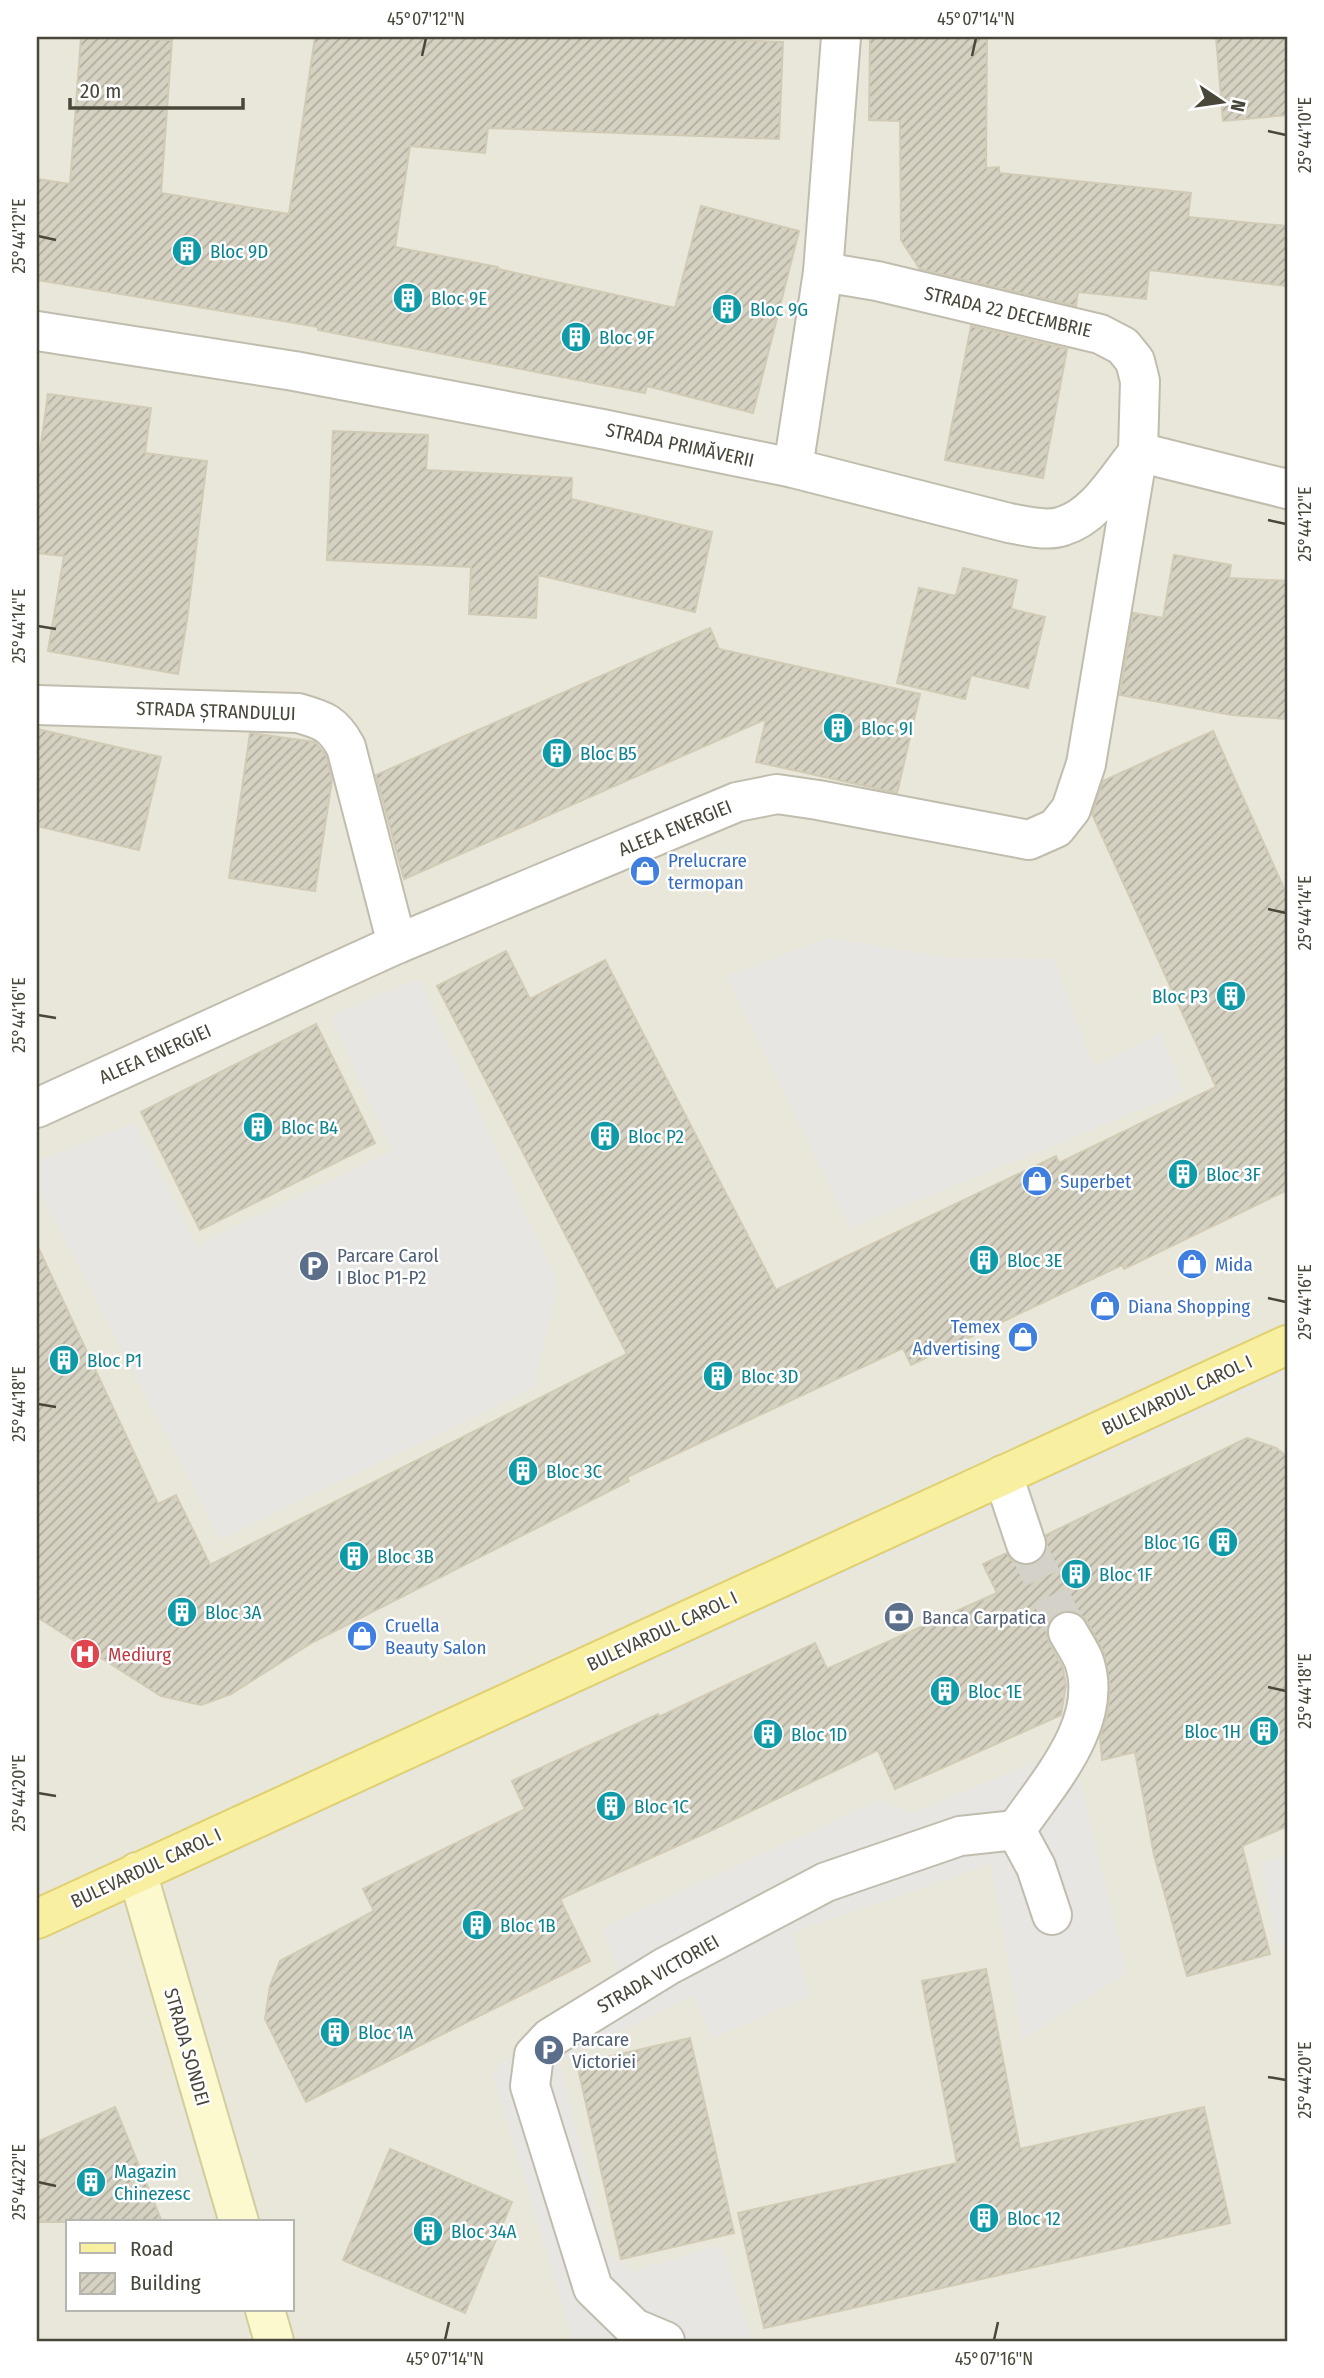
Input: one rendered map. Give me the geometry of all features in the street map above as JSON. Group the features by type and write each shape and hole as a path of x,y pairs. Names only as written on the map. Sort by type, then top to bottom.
{"main road":[{"name":"BULEVARDUL CAROL I","path":"37,1919 1287,1345"}],"street":[{"path":"793,468 823,272 841,37"},
{"name":"STRADA 22 DECEMBRIE","path":"823,272 877,281 1100,334 1123,346 1135,361 1140,381 1138,452"},
{"name":"STRADA PRIMĂVERII","path":"37,331 294,371 589,426 793,468 1009,523 1039,528 1062,527 1088,513 1138,452"},
{"path":"1138,452 1287,489"},
{"name":"ALEEA ENERGIEI","path":"37,1108 397,944 737,802 777,794 1029,840 1056,828 1071,809 1086,764 1138,452"},
{"name":"STRADA ȘTRANDULUI","path":"37,705 298,713 320,719 336,729 346,747 397,944"},
{"path":"1003,1475 1026,1544"},
{"path":"1052,1915 1036,1867 1016,1830 1076,1742 1088,1699 1084,1662 1068,1632"},
{"name":"STRADA VICTORIEI","path":"665,2341 634,2328 593,2288 530,2086 534,2055 550,2038 667,1966 826,1882 960,1836 1016,1830"},
{"name":"STRADA SONDEI","path":"137,1872 238,2220"},
{"path":"266,2312 274,2341"}],"shaded area":[{"path":"37,37 1287,37 1287,2341 37,2341"},
{"path":"827,938 953,958 1054,959 1093,1066 1161,1033 1184,1092 850,1228 726,976"},
{"name":"Parcare Carol I Bloc P1-P2","path":"419,979 558,1284 534,1388 220,1539 37,1187 37,1161 134,1123 197,1248 212,1238 393,1151 330,1016"},
{"path":"1264,1356 1286,1373 319,1815 298,1798"},
{"name":"Parcare Victoriei","path":"1042,1759 1078,1773 1127,1972 1022,2040 991,1864 793,1932 809,1996 713,2038 693,1996 559,2061 607,2254 633,2271 722,2245 751,2336 756,2341 573,2341 492,2072 618,1969 602,1928 880,1800 913,1813"},
{"path":"1287,1856 1287,1945 1277,1947 1260,1862"}],"building":[{"path":"81,37 172,40 161,193 289,214 315,37 656,37 783,42 779,139 488,128 485,153 410,146 395,247 498,267 675,308 701,206 799,231 753,413 647,386 645,393 318,330 318,327 37,280 37,179 70,184"},
{"path":"870,37 987,37 986,168 999,167 999,173 1191,193 1188,217 1287,226 1287,286 1149,270 1146,299 1078,292 1076,306 920,269 901,240 900,121 869,120"},
{"path":"1216,37 1287,37 1287,115 1223,121"},
{"path":"971,326 1067,349 1043,478 945,460"},
{"path":"48,394 151,408 145,453 207,461 178,674 48,651 64,556 37,553 37,473"},
{"path":"333,431 428,435 426,470 572,478 571,499 712,532 695,612 538,575 536,618 469,614 471,567 327,560"},
{"path":"1174,555 1231,565 1229,578 1287,581 1287,719 1232,715 1120,695 1133,613 1163,618"},
{"path":"963,568 1017,580 1011,609 1045,617 1028,688 971,675 965,699 897,683 919,588 956,596"},
{"name":"Bloc B5","path":"710,628 719,649 920,694 897,793 756,762 766,719 404,879 376,775"},
{"path":"37,729 161,757 139,850 37,826"},
{"path":"1213,731 1287,895 1287,1190 1124,1269 1122,1265 911,1365 903,1348 627,1477 629,1481 313,1642 231,1694 201,1705 161,1696 37,1617 37,1245 158,1504 176,1495 210,1565 627,1354 437,986 506,951 530,999 605,960 776,1290 1056,1156 1059,1163 1216,1087 1092,814 1103,781"},
{"path":"250,733 315,742 326,755 332,780 315,891 229,878"},
{"name":"Bloc B4","path":"316,1024 375,1143 200,1230 141,1112"},
{"path":"1247,1438 1276,1448 1287,1457 1287,1826 1242,1846 1270,1954 1187,1976 1154,1855 1135,1752 1102,1760 1100,1737 1108,1712 1110,1685 1104,1653 1087,1621 1078,1613 1067,1610 1057,1613 1050,1620 1046,1631 1049,1643 1063,1668 1066,1685 1061,1715 895,1789 878,1750 560,1899 590,1961 306,2102 265,2019 270,1986 280,1961 374,1911 363,1889 525,1809 512,1781 658,1714 659,1717 815,1643 827,1669 997,1593 983,1564 1007,1553 1012,1561 1021,1565 1034,1564 1042,1559 1047,1549 1046,1535"},
{"name":"Bloc 12","path":"986,1969 1020,2149 1204,2107 1230,2223 764,2328 738,2213 957,2163 922,1981"},
{"path":"690,2038 734,2233 621,2259 577,2064"},
{"name":"Magazin Chinezesc","path":"115,2107 161,2220 37,2222 37,2142"},
{"name":"Bloc 34A","path":"390,2149 512,2202 465,2313 343,2260"}],"tunnel":[{"path":"1026,1544 1068,1632"}],"place":[{"name":"Bloc 9D","path":"187,251"},
{"name":"Bloc 9E","path":"408,298"},
{"name":"Bloc 9G","path":"727,309"},
{"name":"Bloc 9F","path":"576,337"},
{"name":"Bloc 9I","path":"838,728"},
{"name":"Bloc B5","path":"557,753"},
{"name":"Prelucrare termopan","path":"645,871"},
{"name":"Bloc P3","path":"1231,996"},
{"name":"Bloc B4","path":"258,1127"},
{"name":"Bloc P2","path":"605,1136"},
{"name":"Bloc 3F","path":"1183,1174"},
{"name":"Superbet","path":"1037,1181"},
{"name":"Bloc 3E","path":"984,1260"},
{"name":"Mida","path":"1192,1264"},
{"name":"Parcare Carol I Bloc P1-P2","path":"314,1266"},
{"name":"Diana Shopping","path":"1105,1306"},
{"name":"Temex Advertising","path":"1023,1337"},
{"name":"Bloc P1","path":"64,1360"},
{"name":"Bloc 3D","path":"718,1376"},
{"name":"Bloc 3C","path":"523,1471"},
{"name":"Bloc 1G","path":"1223,1542"},
{"name":"Bloc 3B","path":"354,1556"},
{"name":"Bloc 1F","path":"1076,1574"},
{"name":"Bloc 3A","path":"182,1612"},
{"name":"Banca Carpatica","path":"899,1617"},
{"name":"Cruella Beauty Salon","path":"362,1636"},
{"name":"Mediurg","path":"85,1654"},
{"name":"Bloc 1E","path":"945,1691"},
{"name":"Bloc 1H","path":"1264,1731"},
{"name":"Bloc 1D","path":"768,1734"},
{"name":"Bloc 1C","path":"611,1806"},
{"name":"Bloc 1B","path":"477,1925"},
{"name":"Bloc 1A","path":"335,2032"},
{"name":"Parcare Victoriei","path":"549,2050"},
{"name":"Magazin Chinezesc","path":"91,2182"},
{"name":"Bloc 12","path":"984,2218"},
{"name":"Bloc 34A","path":"428,2231"}]}
